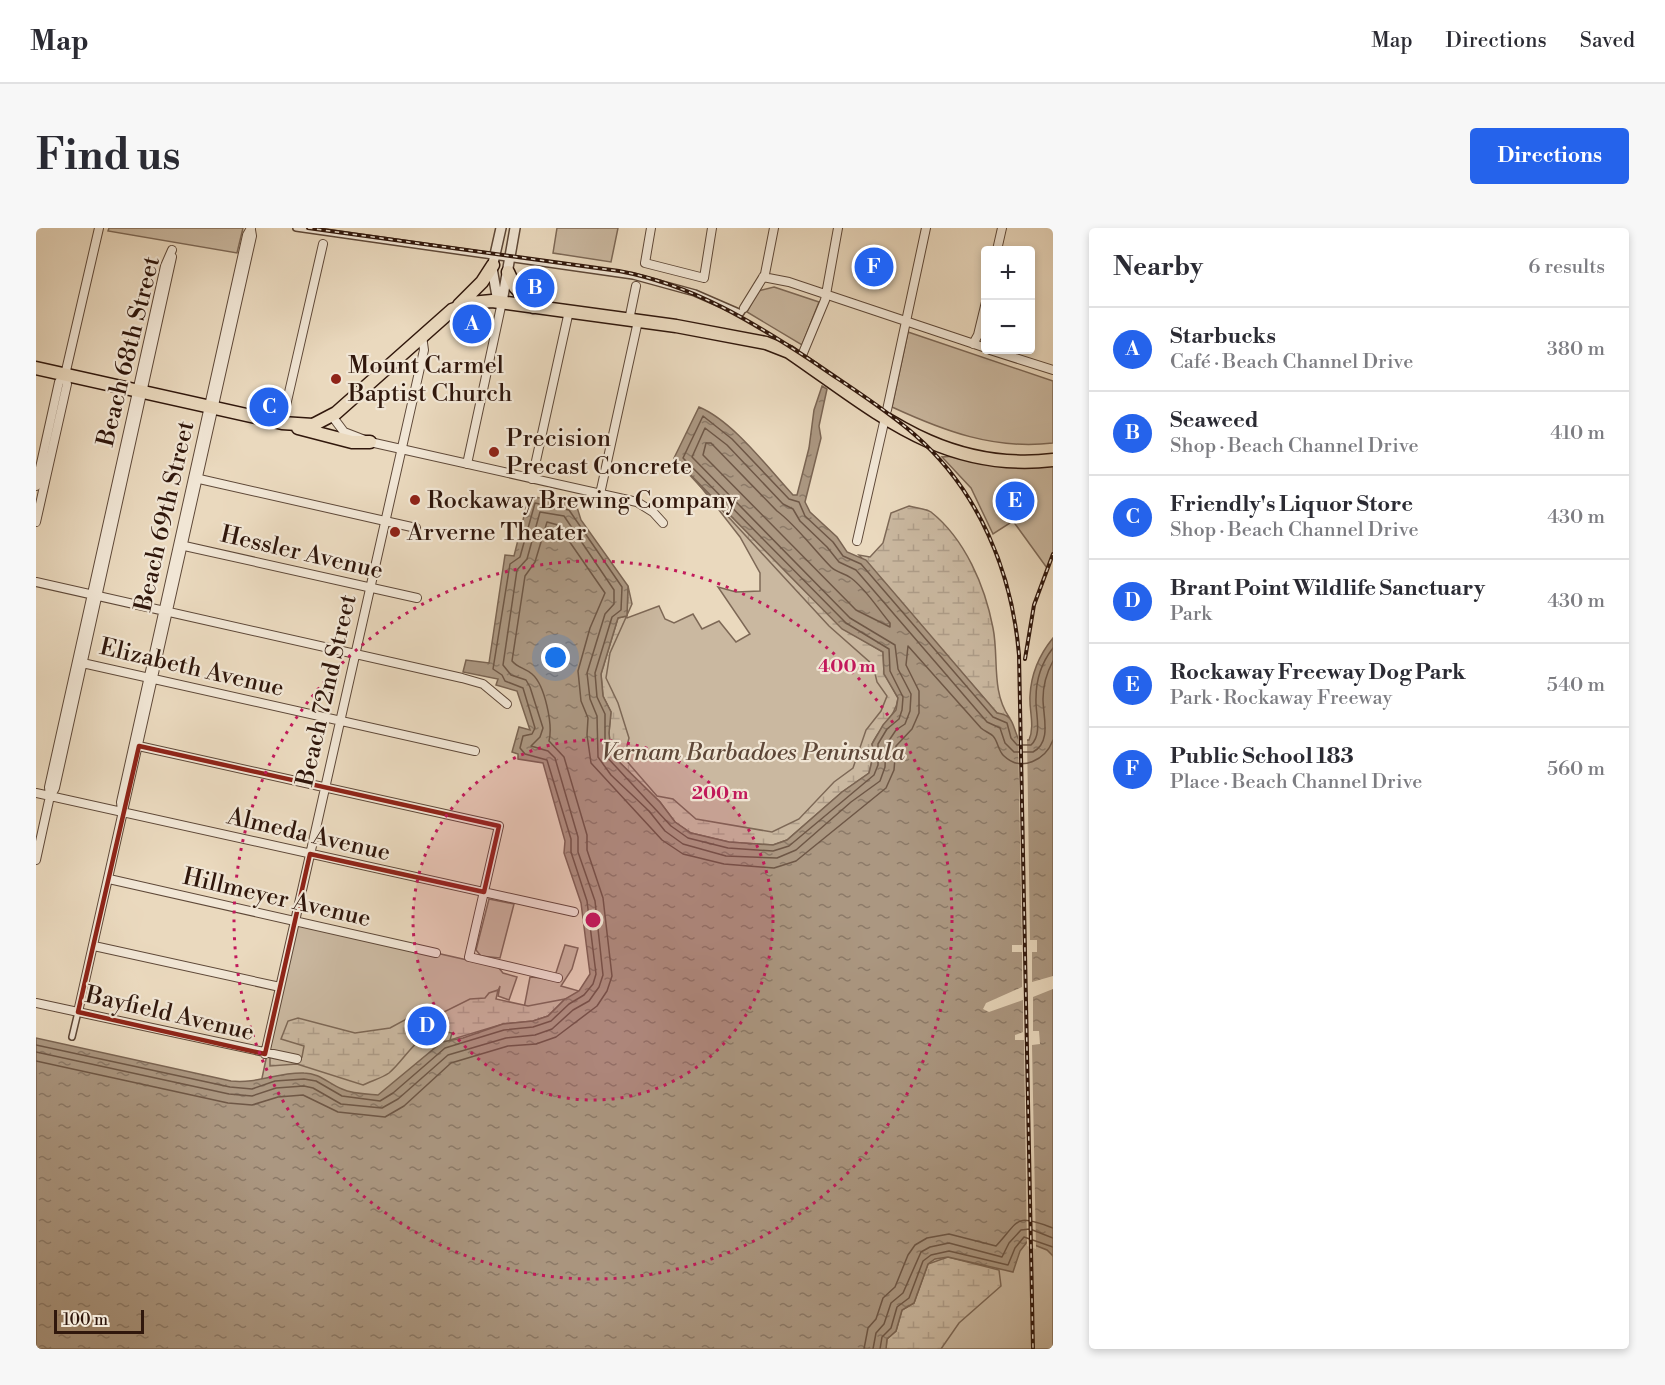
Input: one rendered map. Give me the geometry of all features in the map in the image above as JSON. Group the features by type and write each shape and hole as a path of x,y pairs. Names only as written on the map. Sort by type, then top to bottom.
{"main road":[{"path":"287,424 313,425 332,416 480,285 494,260"},
{"path":"508,272 517,290 533,307"},
{"path":"456,308 476,302 533,307 779,339 803,353 925,441 956,452 999,460 1053,460"},
{"path":"729,333 785,350 886,414 924,432 965,447 1012,454 1053,453"},
{"path":"36,368 287,424 305,431 352,442 370,442"}],"street":[{"path":"36,522 66,388 65,375 99,228"},
{"path":"296,228 494,260 510,258 633,276 695,293 741,313 764,277 774,228"},
{"path":"500,305 494,260 501,228"},
{"path":"467,464 508,272 515,228"},
{"path":"651,228 645,263 704,278 712,228"},
{"path":"803,353 826,295 838,228"},
{"path":"857,542 926,228"},
{"path":"998,246 1002,228"},
{"name":"Beach 69th Street","path":"72,1037 109,879 151,678 212,407 247,235 251,229"},
{"path":"287,424 323,244"},
{"name":"Beach 68th Street","path":"36,860 50,796 55,788 63,736 140,391 165,266 172,249 171,268 140,391"},
{"path":"764,277 789,282 981,346"},
{"path":"600,494 634,320 636,286"},
{"path":"532,479 569,312"},
{"path":"973,344 981,323"},
{"name":"Beach 72nd Street","path":"266,1054 339,720 424,350 422,336"},
{"path":"1003,354 1053,370"},
{"path":"36,486 59,382 65,375"},
{"path":"332,416 344,432 370,442 640,503 653,512 663,524"},
{"path":"196,478 416,528"},
{"name":"Hessler Avenue","path":"181,545 417,598"},
{"path":"36,582 480,683 507,704"},
{"name":"Elizabeth Avenue","path":"80,662 475,751"},
{"path":"137,745 499,826 469,957 558,978"},
{"name":"Almeda Avenue","path":"36,793 573,912"},
{"name":"Hillmeyer Avenue","path":"109,879 436,953"},
{"path":"94,946 280,987"},
{"name":"Bayfield Avenue","path":"36,1003 297,1059"}],"highlighted area":[{"path":"139,746 499,826 484,892 310,854 265,1054 78,1012"}],"green space":[{"path":"109,228 243,228 237,253 108,231"},
{"path":"557,228 618,228 611,262 553,253"},
{"path":"774,287 819,302 802,345 747,312 758,291"},
{"path":"908,332 1053,381 1053,443 1010,444 970,437 931,424 892,407"},
{"path":"956,456 1053,464 1053,555 1047,568 1013,521 993,534 971,488 942,457"},
{"path":"674,458 842,628 883,652 884,673 898,698 894,711 872,744 874,752 869,773 842,792 787,840 773,845 729,842 691,833 675,822 660,802 611,754 609,733 611,712 603,696 601,674 618,618 627,616 610,653 606,678 618,703 629,738 624,758 657,796 673,799 696,819 772,832 799,819 834,782 853,768 866,730 881,711 887,696 877,682 873,665 829,626"},
{"name":"Vernam Barbadoes Peninsula","path":"683,464 845,622 905,712 796,843 726,847 615,772 596,671 624,616 627,618 659,606 665,619 674,623 693,614 702,629 719,621 736,642 750,634 718,587 736,592 760,591 760,573 740,537"},
{"path":"909,506 931,512 943,523 972,564 985,596 993,628 998,685 1003,707 1009,717 997,713 859,555 870,557 883,543 891,513"},
{"path":"628,586 632,604 627,615"},
{"path":"489,899 514,904 500,958 481,956 476,950"},
{"path":"295,921 498,967 503,973 517,977 509,1000 498,996 500,986 494,1000 524,1008 530,977 554,979 565,945 578,948 572,969 561,986 579,991 587,1074 253,1121"},
{"path":"498,990 496,999 528,1006 565,999 548,1016 533,1021 503,1024 450,1040 452,1033 441,1031 432,1033 416,1043 389,1073 363,1085 297,1064 270,1066 270,1056 294,1062 302,1057 304,1046 281,1039 288,1021 298,1018 355,1033 390,1028 414,1015 442,1013 470,999 485,998 489,993"},
{"path":"1053,1156 1053,1349 725,1349"},
{"path":"948,1257 999,1270 1001,1286 959,1323 941,1349 886,1349 887,1339 896,1331 902,1310 914,1303 928,1264"}],"water":[{"path":"822,386 827,389 819,426 821,438 805,502 810,512 837,537 847,552 866,560 997,713 1010,719 1019,740 1029,740 1031,735 1032,680 1040,658 1053,638 1053,1256 1047,1250 1027,1242 1020,1251 1013,1272 948,1257 935,1259 928,1264 914,1303 902,1310 896,1331 887,1339 886,1349 36,1349 36,1038 231,1081 250,1081 285,1074 309,1073 346,1091 378,1095 442,1042 463,1038 503,1024 533,1021 548,1016 565,999 579,991 590,974 581,903 564,853 565,841 543,763 518,759 518,754 512,752 519,727 530,730 517,691 496,685 498,679 463,672 466,660 489,663 505,555 514,556 529,496 576,504 581,520 628,586 627,616 618,618 601,674 603,696 611,712 609,733 611,754 660,802 675,822 691,833 729,842 773,845 787,840 842,792 869,773 874,753 872,744 883,725 896,710 898,698 884,674 883,652 842,629 674,458 699,407 725,423 793,495 797,495 809,448 814,410"}],"pier":[{"path":"1018,731 1021,737 1027,737 1030,940 1037,940 1037,952 1032,952 1032,982 1053,976 1053,989 1033,997 1033,1031 1039,1031 1040,1044 1032,1045 1036,1249 1027,1246 1024,1040 1015,1040 1015,1035 1023,1032 1023,1000 989,1012 983,1009 986,1003 1022,987 1022,952 1012,952 1012,945 1022,945"}],"railway":[{"path":"308,228 619,271 646,277 697,295 769,333 891,416 938,457 974,507 1000,564 1009,593 1019,655 1033,1349"},
{"path":"1025,659 1034,605 1053,554"}],"place":[{"name":"Public School 183","path":"874,267"},
{"name":"Seaweed","path":"535,288"},
{"name":"Starbucks","path":"472,324"},
{"name":"Mount Carmel Baptist Church","path":"336,379"},
{"name":"Friendly's Liquor Store","path":"269,407"},
{"name":"Precision Precast Concrete","path":"494,452"},
{"name":"Rockaway Brewing Company","path":"415,500"},
{"name":"Rockaway Freeway Dog Park","path":"1015,501"},
{"name":"Arverne Theater","path":"395,532"},
{"name":"Brant Point Wildlife Sanctuary","path":"427,1026"}]}
